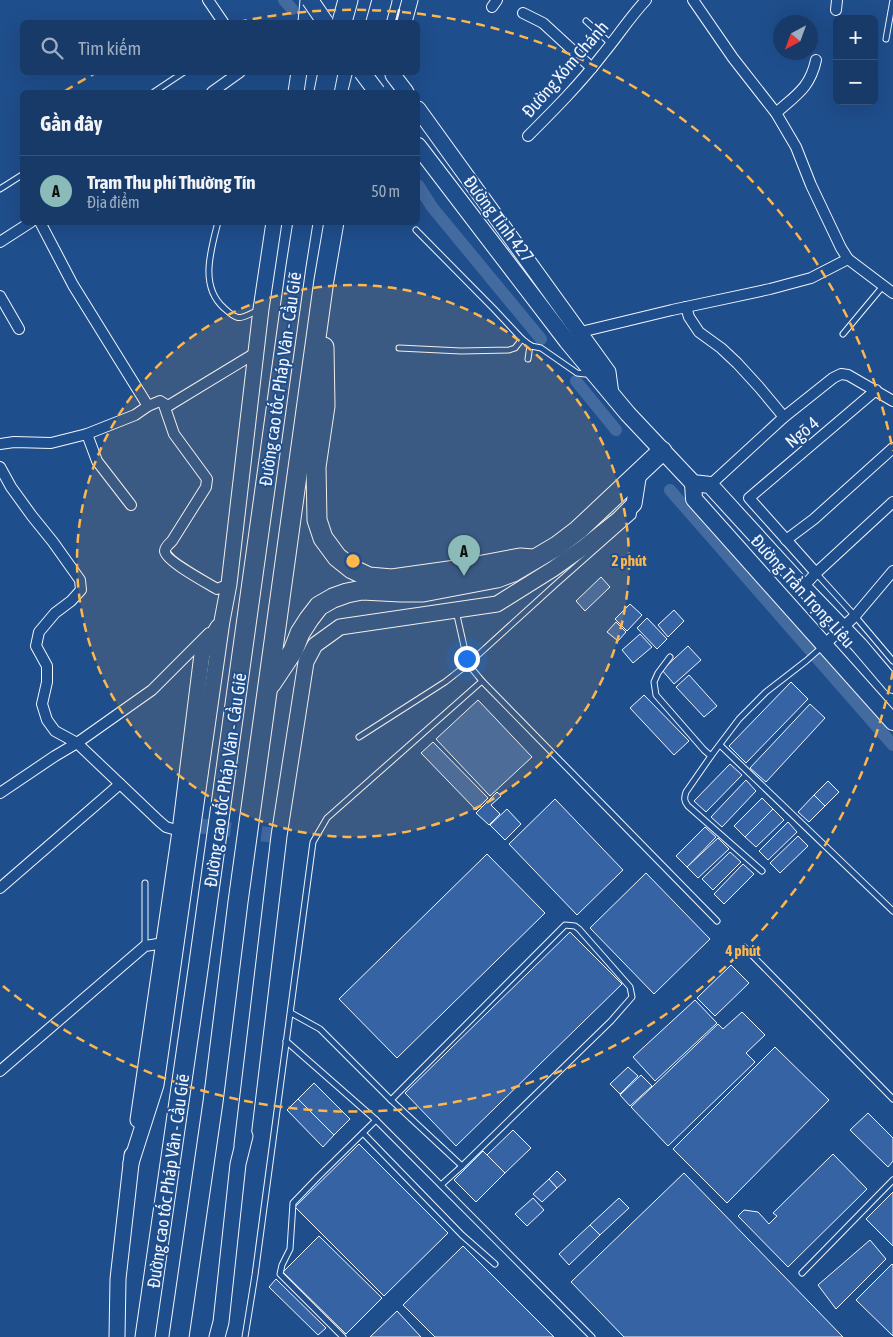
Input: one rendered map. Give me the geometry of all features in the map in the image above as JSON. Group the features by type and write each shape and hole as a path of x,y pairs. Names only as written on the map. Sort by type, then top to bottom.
{"highway":[{"path":"343,20 348,0"},
{"path":"377,20 382,0"},
{"path":"324,90 327,75"},
{"path":"358,90 361,75"},
{"name":"Đường cao tốc Pháp Vân - Cầu Giẽ","path":"145,1337 302,225"},
{"name":"Đường cao tốc Pháp Vân - Cầu Giẽ","path":"179,1337 324,280 333,225"},
{"path":"324,280 325,406 316,467 317,520 323,538 337,557 352,569 369,577 392,579 520,558 534,559"},
{"path":"268,690 293,651 308,619 319,606 333,598 362,590 423,592 497,578 513,572 557,546 578,530 662,451"}],"main road":[{"path":"309,2 324,20"},
{"path":"364,75 376,90"},
{"name":"Đường Tỉnh 427","path":"420,149 548,317"},
{"name":"Đường Trần Trọng Liêu","path":"548,317 611,394 693,483 694,499 893,722"},
{"path":"693,483 710,485"},
{"name":"Đường Trần Trọng Liêu","path":"710,485 893,684"}],"street":[{"path":"208,0 223,20"},
{"path":"405,20 410,0"},
{"name":"Đường Xóm Chánh","path":"528,136 572,92 611,44 632,14 646,0"},
{"path":"692,0 732,58 776,113 796,147 811,184 848,259 893,293"},
{"path":"306,20 309,2"},
{"path":"523,13 542,23 592,68"},
{"path":"776,113 808,83 813,74 816,60"},
{"path":"215,90 236,75"},
{"path":"296,90 299,75"},
{"path":"393,75 404,90"},
{"path":"420,112 608,372 611,394"},
{"path":"0,242 26,225"},
{"path":"42,225 74,285 148,406"},
{"path":"131,1163 156,1085 222,621 229,584 261,309 274,225"},
{"path":"582,336 585,331 811,278 848,259"},
{"path":"0,296 19,329"},
{"path":"686,307 689,317 699,332 721,348 737,363 784,417"},
{"path":"164,405 168,406 257,352"},
{"path":"710,485 784,417 833,378 842,374 848,375 893,401"},
{"name":"Ngõ 4","path":"786,540 749,498 876,390"},
{"path":"0,444 14,442 51,444 87,434 135,415 148,406 160,401 164,405 174,434 207,478 206,488 165,552 173,561 195,577 217,589 229,584"},
{"path":"87,434 98,461 131,505"},
{"path":"816,573 786,540 814,520 893,448"},
{"path":"0,467 11,487 80,580 81,590 71,601 55,613 39,632 36,646 47,666 47,682 42,704 47,720 55,731 77,744 159,822 166,827 180,832"},
{"path":"217,1337 221,1322 238,1164 259,1086 271,967 308,706 319,650 340,627 497,604 553,569 619,519 634,504 639,472"},
{"path":"803,587 893,502"},
{"path":"824,646 855,616 893,571"},
{"path":"0,793 55,756 77,744 152,690 222,621"},
{"path":"117,1337 118,1279 131,1163 180,832 202,654 222,621"},
{"path":"0,888 120,784"},
{"path":"0,1071 145,946 164,943"}],"lane":[{"path":"886,39 893,0"},
{"path":"586,21 611,44"},
{"path":"157,90 180,75"},
{"path":"0,189 20,176"},
{"path":"217,225 208,270 211,289 219,304 235,318 240,318 261,309"},
{"path":"416,230 522,339 530,345 541,348 577,374 592,372"},
{"path":"843,334 883,286"},
{"path":"399,348 461,351 509,350 514,348 522,339"},
{"path":"528,359 530,345"},
{"path":"359,737 445,682 468,664 633,516 634,504"},
{"path":"816,573 893,661"},
{"path":"456,610 468,664 482,681 717,921"},
{"path":"762,871 688,806 684,798 686,792 711,756 739,719 766,692 824,646"},
{"path":"670,658 658,673 654,682 656,695 711,756"},
{"path":"245,1337 313,842 327,818 482,681"},
{"path":"720,745 893,911"},
{"path":"145,883 145,946"},
{"path":"391,1100 565,925 575,926 579,929 630,987 632,997 611,1021 441,1185"},
{"path":"744,947 893,1099"},
{"path":"291,1013 320,1028 391,1100 462,1166"},
{"path":"286,1041 376,1120 592,1337"},
{"path":"343,1337 280,1274 282,1265 290,1250 294,1203 376,1120"},
{"path":"363,1133 462,1235 494,1264"},
{"path":"802,1273 893,1180"}],"building":[{"path":"601,577 610,587 585,611 576,601"},
{"path":"630,604 642,615 627,631 615,619"},
{"path":"674,610 684,621 668,637 658,625"},
{"path":"647,618 667,639 657,649 637,628"},
{"path":"616,622 626,632 618,641 607,632"},
{"path":"640,634 652,647 633,663 622,650"},
{"path":"688,646 701,660 674,684 662,670"},
{"path":"689,675 717,706 704,717 676,687"},
{"path":"791,682 808,699 746,763 729,746"},
{"path":"644,695 689,741 674,755 630,708"},
{"path":"478,700 532,757 490,796 436,739"},
{"path":"810,704 825,718 766,782 750,768"},
{"path":"433,742 488,798 476,810 421,753"},
{"path":"730,764 742,775 706,812 694,801"},
{"path":"746,780 756,791 722,827 711,817"},
{"path":"828,781 839,792 825,806 814,795"},
{"path":"497,792 501,796 491,805 500,814 489,825 476,813"},
{"path":"814,795 825,806 809,822 798,812"},
{"path":"762,798 773,809 745,837 734,826"},
{"path":"555,799 623,870 577,915 509,844"},
{"path":"507,809 521,824 505,840 490,825"},
{"path":"773,809 784,820 756,847 745,837"},
{"path":"788,822 797,832 768,860 759,851"},
{"path":"705,827 716,837 687,867 676,856"},
{"path":"798,836 808,846 780,873 770,863"},
{"path":"718,838 729,849 698,878 687,867"},
{"path":"730,852 741,862 713,890 702,879"},
{"path":"487,854 545,913 397,1058 339,999"},
{"path":"743,864 754,874 724,904 714,894"},
{"path":"646,873 710,939 654,994 590,928"},
{"path":"570,932 622,984 456,1146 405,1093"},
{"path":"731,965 749,983 715,1016 697,998"},
{"path":"695,1000 717,1023 655,1081 633,1057"},
{"path":"742,1012 765,1035 746,1053 755,1062 668,1146 631,1107 718,1024 723,1029"},
{"path":"775,1047 829,1100 727,1203 673,1149"},
{"path":"628,1067 638,1076 620,1094 610,1084"},
{"path":"641,1075 652,1086 630,1106 620,1095"},
{"path":"314,1083 350,1119 334,1135 298,1099"},
{"path":"298,1099 334,1135 323,1147 287,1110"},
{"path":"868,1113 893,1138 893,1161 888,1167 850,1130"},
{"path":"513,1130 531,1148 505,1173 487,1155"},
{"path":"359,1144 448,1233 384,1296 295,1207"},
{"path":"483,1151 505,1173 476,1202 454,1180"},
{"path":"833,1154 867,1189 788,1267 738,1216 744,1210 758,1212 769,1224 777,1216 773,1213"},
{"path":"557,1171 566,1180 557,1188 549,1179"},
{"path":"684,1173 843,1337 624,1337 571,1282"},
{"path":"549,1179 557,1188 542,1202 533,1194"},
{"path":"893,1192 893,1246 866,1219"},
{"path":"533,1198 544,1210 527,1226 515,1214"},
{"path":"619,1198 629,1208 600,1235 590,1225"},
{"path":"590,1225 600,1235 569,1265 559,1254"},
{"path":"319,1236 382,1298 346,1334 283,1272"},
{"path":"870,1240 886,1259 836,1309 818,1285"},
{"path":"463,1246 554,1337 435,1337 403,1305"},
{"path":"893,1265 893,1336 856,1300"},
{"path":"276,1279 326,1328 318,1335 269,1287"},
{"path":"397,1311 421,1337 370,1337"}],"waterway":[{"path":"284,0 292,9"},
{"path":"420,188 432,207 541,339"},
{"path":"576,381 616,430"},
{"path":"670,490 893,745"}],"tunnel":[{"path":"193,825 279,836"}],"wall":[{"path":"396,20 399,10"}],"place":[{"name":"Trạm Thu phí Thường Tín","path":"464,576"}]}
